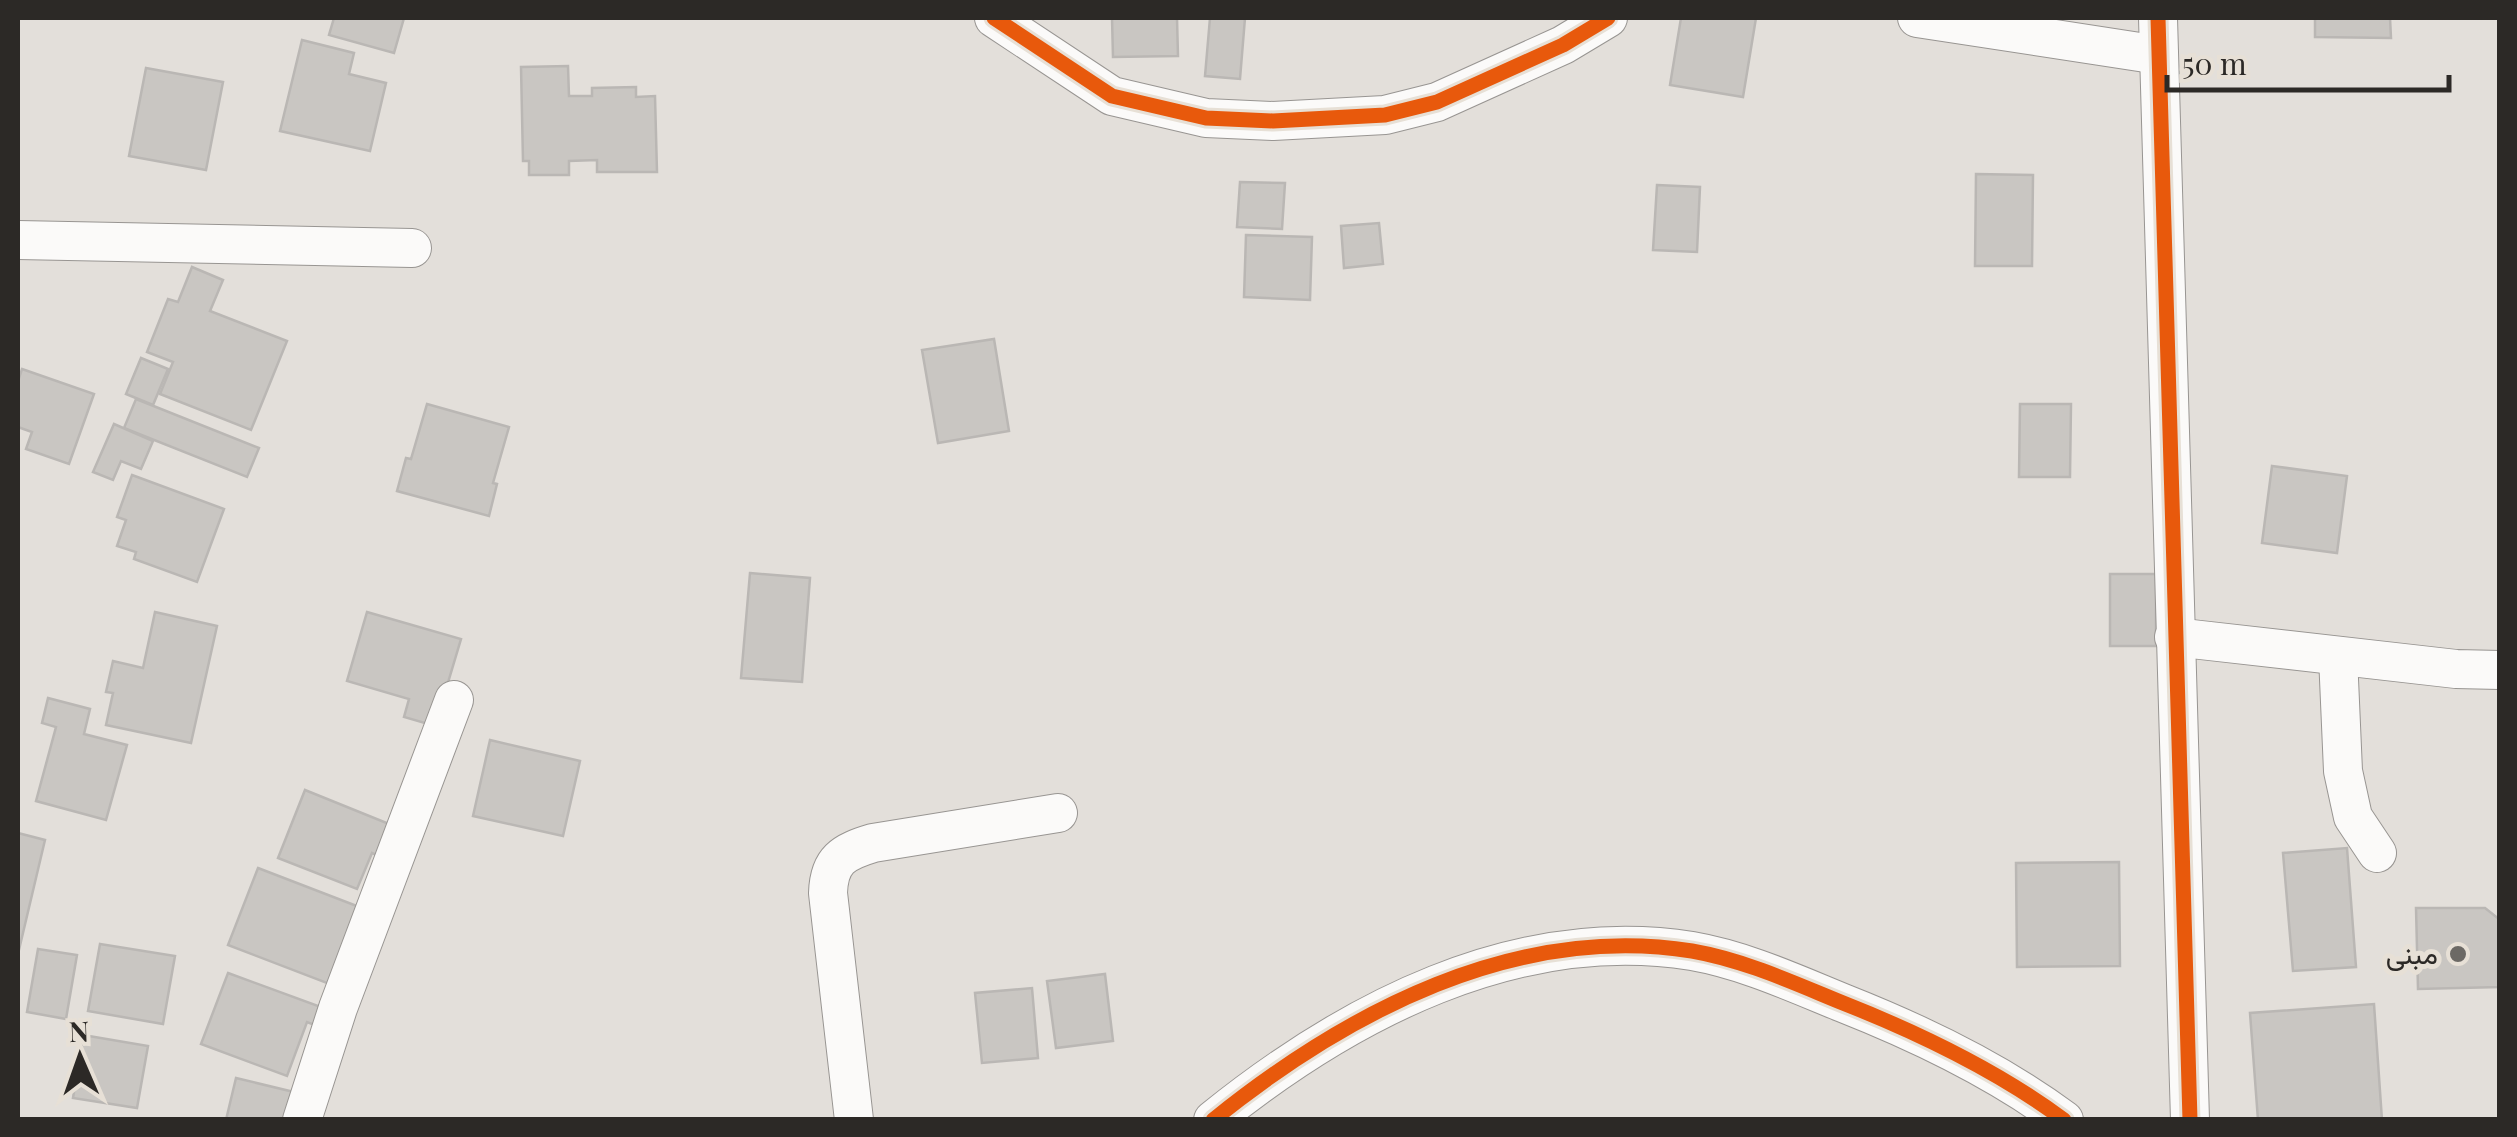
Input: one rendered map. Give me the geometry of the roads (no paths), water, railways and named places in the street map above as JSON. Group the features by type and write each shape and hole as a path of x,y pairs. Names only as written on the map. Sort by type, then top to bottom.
{"street":[{"path":"994,18 1112,96 1206,118 1273,120 1385,115 1437,102 1562,45 1608,18"},
{"path":"1916,18 2158,36 2190,1120"},
{"path":"18,240 412,248"},
{"path":"2174,637 2456,669 2500,670"},
{"path":"2338,656 2343,771 2353,816 2377,852"},
{"path":"302,1120 338,1008 454,700"},
{"path":"854,1120 828,875 838,860 872,842 1058,813"},
{"path":"1212,1120 1296,1057 1389,1006 1479,968 1522,956 1609,945 1697,952 1782,978 1927,1040 2042,1103 2064,1120"}],"place":[{"name":"مبنى","path":"2458,954"}]}
